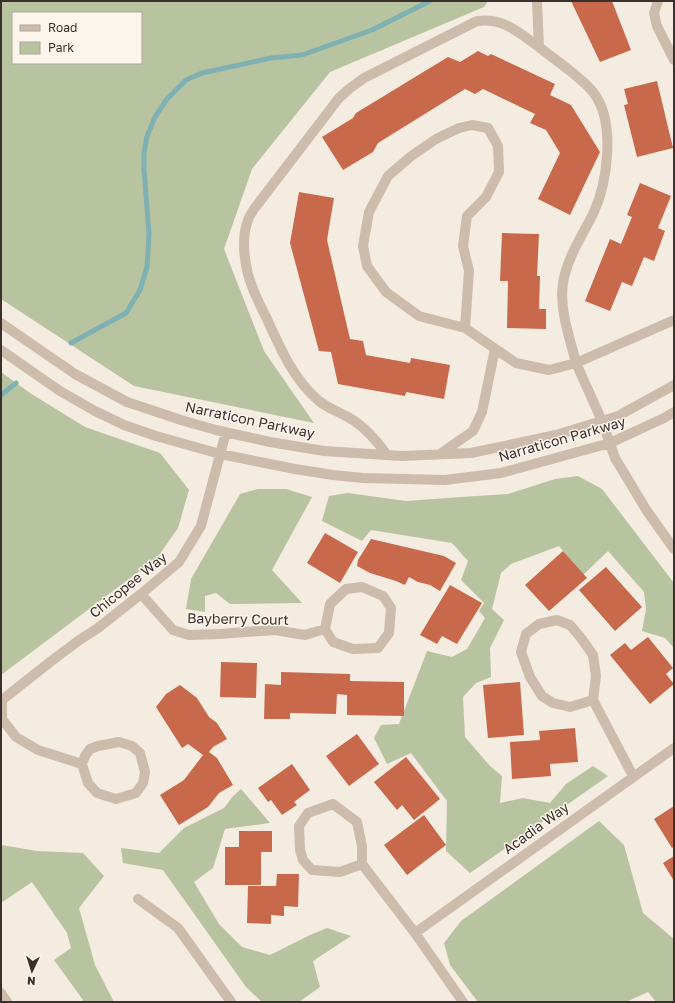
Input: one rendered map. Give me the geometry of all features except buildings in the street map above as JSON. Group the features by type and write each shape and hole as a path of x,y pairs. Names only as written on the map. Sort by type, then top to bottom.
{"street":[{"path":"537,1 539,48"},
{"path":"658,1 654,13 657,26 674,60"},
{"path":"387,455 377,441 367,431 354,421 330,409 304,386 280,348 256,298 248,274 245,256 247,222 254,209 340,98 349,89 364,78 477,21 488,19 500,22 539,48 581,80 593,92 600,103 605,120 607,162 603,183 594,212 566,271 562,299 564,316 576,363 602,421 615,458 647,511 674,549"},
{"path":"465,328 468,271 463,246 467,216 486,197 499,172 498,146 488,128 472,125 459,128 436,139 410,157 388,176 369,212 363,246 367,266 386,292 419,316 465,328 516,364 550,370 576,363 674,320"},
{"name":"Narraticon Parkway","path":"1,323 75,374 127,402 180,420 226,432 270,442 324,450 402,456 471,453 556,435 618,416 674,385"},
{"path":"440,454 473,431 482,412 496,349"},
{"name":"Narraticon Parkway","path":"1,350 60,391 94,411 124,425 156,436 220,454 333,476 445,480 501,473 610,443 674,412"},
{"name":"Chicopee Way","path":"2,700 61,653 98,628 179,562 201,526 226,432"},
{"path":"362,587 383,596 391,608 389,633 378,648 353,649 333,642 326,629 330,604 346,589 362,587"},
{"name":"Bayberry Court","path":"141,594 173,630 189,635 275,630 305,635 326,629"},
{"path":"593,700 570,707 553,703 542,696 530,677 522,652 526,634 539,624 557,620 570,625 581,638 593,655 596,676 593,700 633,776"},
{"path":"2,700 2,719 16,737 38,750 82,764"},
{"path":"120,742 132,746 140,753 145,772 143,783 136,793 116,799 97,793 88,783 82,764 85,756 90,750 98,746 120,742"},
{"name":"Acadia Way","path":"415,933 674,748"},
{"path":"362,864 340,872 312,870 303,860 300,850 299,826 308,813 333,804 357,822 362,846 362,864 415,933 463,1002"},
{"path":"138,899 178,928 231,1002"},
{"path":"1,993 7,1002"}],"green space":[{"path":"1,1 488,1 484,7 330,72 252,169 224,249 264,351 314,423 134,386 1,299"},
{"path":"1,372 30,393 85,427 160,453 189,490 178,528 157,558 1,675"},
{"path":"578,476 602,489 674,583 674,648 665,638 642,631 646,609 644,592 608,551 583,575 559,546 511,564 501,573 492,609 504,620 490,648 491,677 476,683 463,697 465,737 490,766 502,776 500,803 523,798 550,803 566,784 593,766 608,776 470,873 446,851 447,801 411,753 387,764 374,738 381,725 399,724 427,651 452,657 467,649 485,618 479,611 484,603 461,580 468,561 452,543 371,530 362,541 322,521 329,496 348,493 406,501 508,494 555,479"},
{"path":"258,489 286,489 312,497 272,570 302,603 230,604 216,593 205,596 205,612 186,609 191,579 240,494"},
{"path":"241,789 270,823 225,829 213,868 194,882 219,924 242,947 270,955 327,928 351,936 313,961 320,987 299,1002 262,1002 246,987 163,870 123,863 121,848 159,853 184,828 224,808 233,796"},
{"path":"599,821 624,845 643,913 674,939 674,1002 656,1002 648,992 626,1002 478,1002 450,965 444,943 461,921"},
{"path":"1,845 37,851 83,853 104,876 79,908 95,965 114,1002 81,1002 83,1000 54,960 71,948 67,933 32,882 1,903"}],"waterway":[{"path":"71,343 126,313 140,290 147,267 149,234 144,169 144,153 147,136 155,117 167,99 186,80 202,73 271,58 302,55 372,30 430,1"},
{"path":"1,395 16,383"}]}
